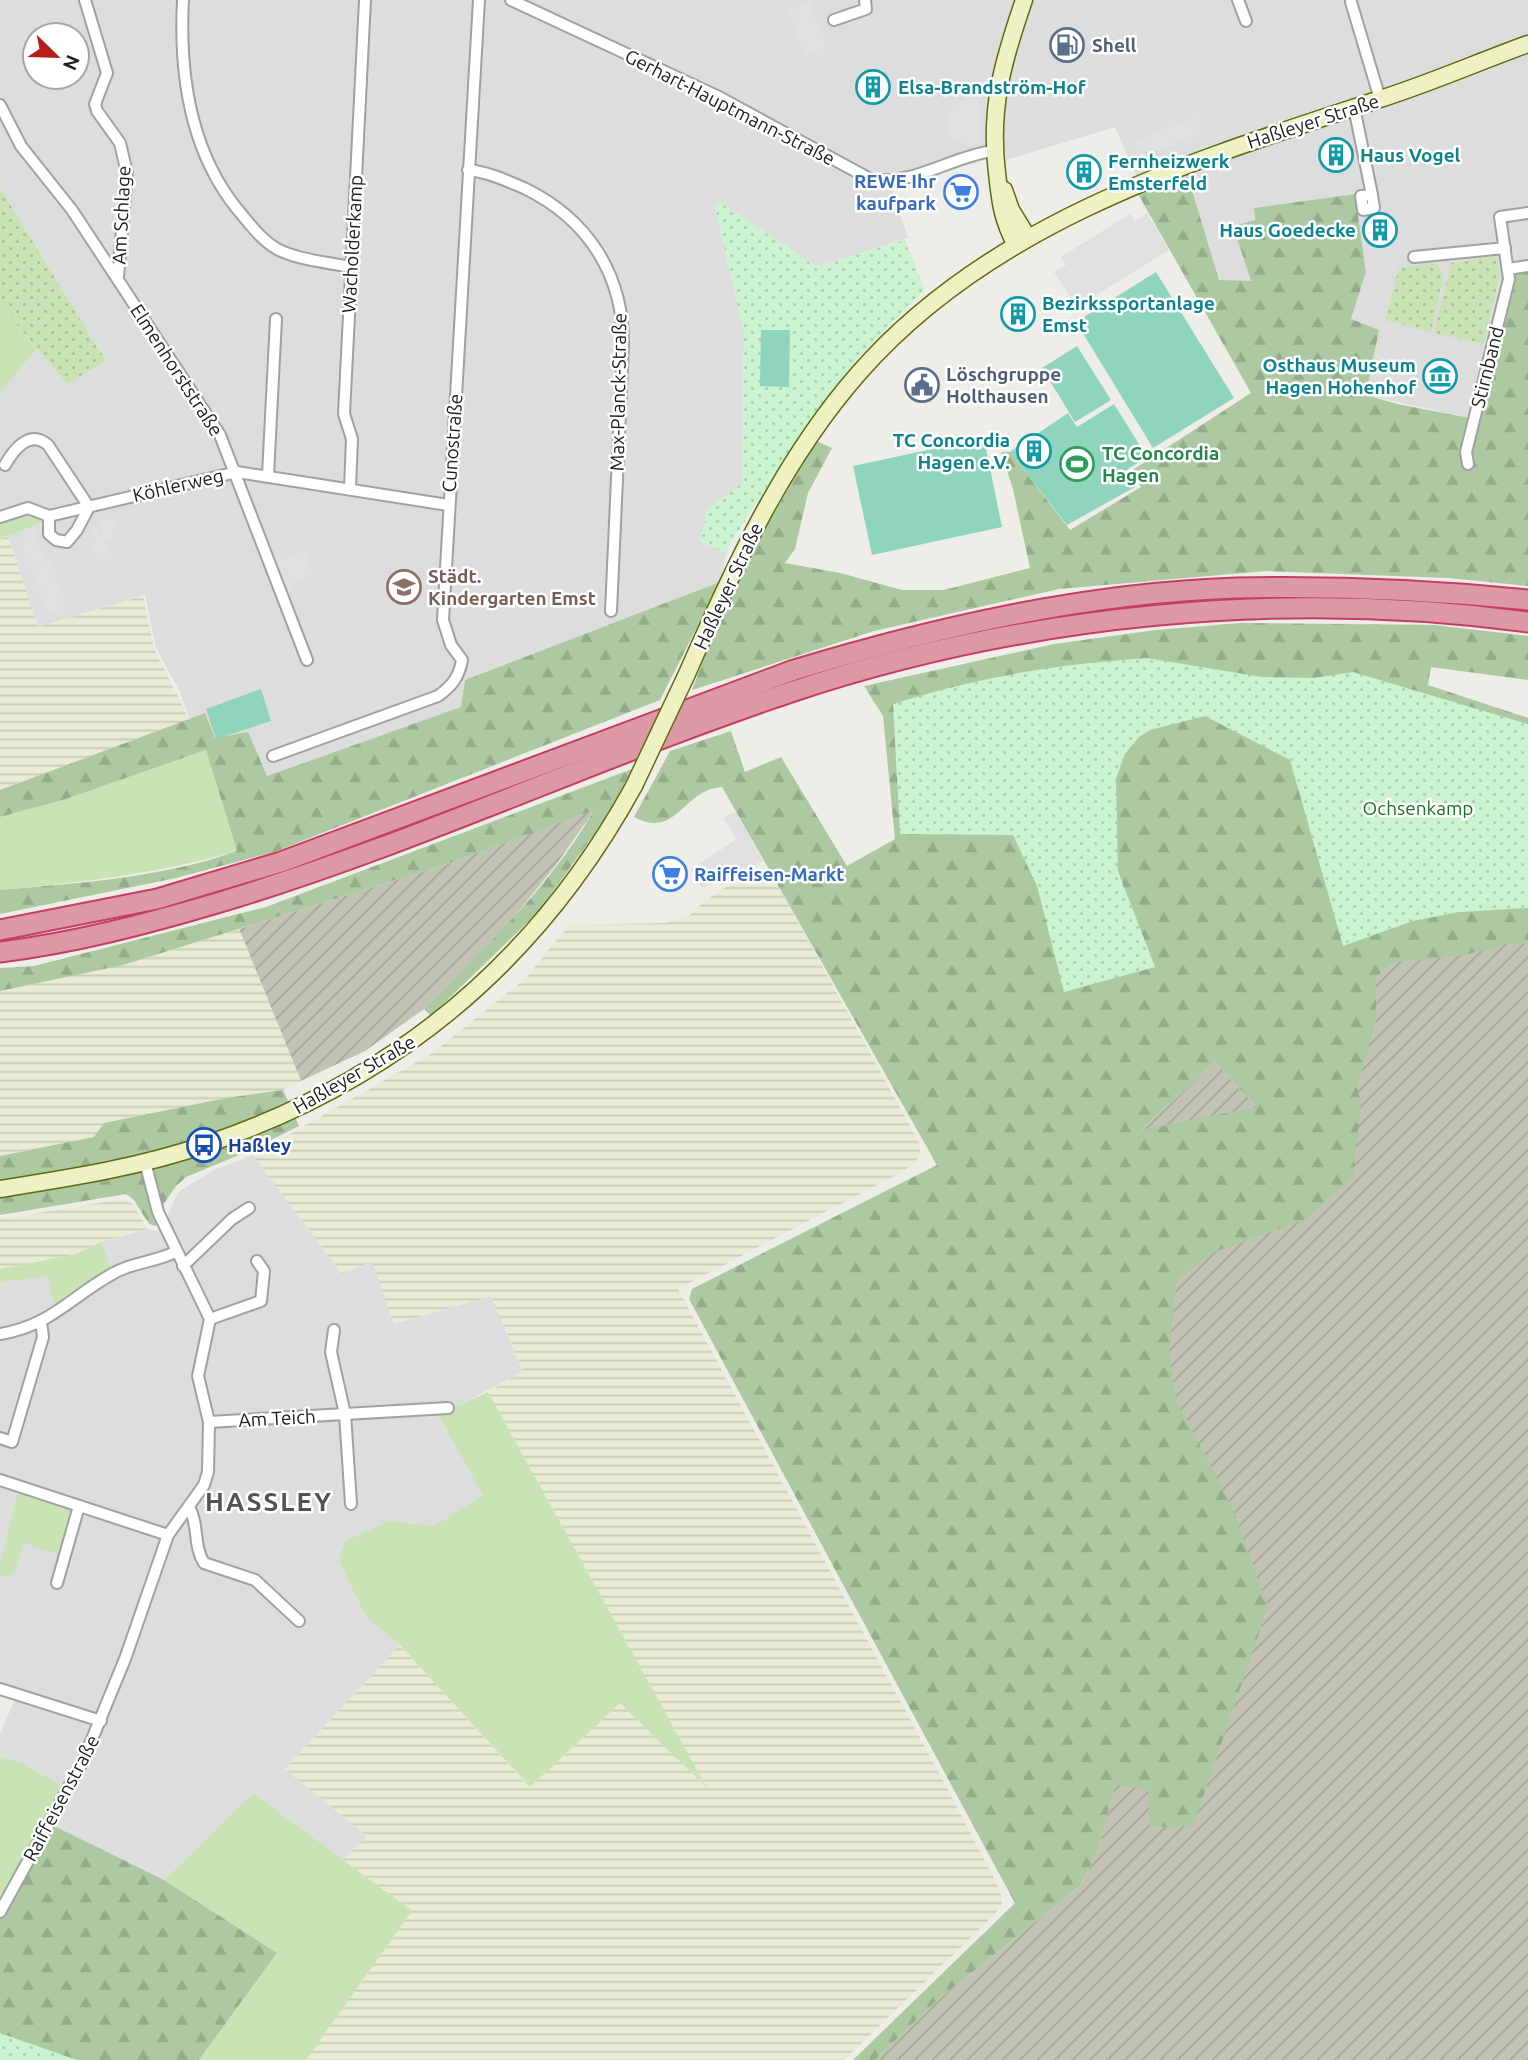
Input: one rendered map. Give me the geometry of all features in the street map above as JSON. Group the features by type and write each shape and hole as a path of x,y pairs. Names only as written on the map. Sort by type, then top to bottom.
{"highway":[{"path":"0,930 157,899 281,862 794,670 878,644 959,625 1093,602 1234,588 1430,590 1528,600"},
{"path":"0,952 145,924 288,881 791,692 964,646 1087,623 1234,610 1430,612 1528,622"}],"main road":[{"path":"1022,241 1002,219 993,151 997,92 1024,0"},
{"name":"Haßleyer Straße","path":"0,1189 145,1162 204,1145 284,1114 376,1065 438,1024 505,964 555,908 593,856 634,786 741,554 792,462 860,371 930,305 1022,241 1106,199 1177,169 1380,99 1528,44"}],"street":[{"name":"Am Schlage","path":"85,0 107,73 96,96 97,111 120,144 127,173 118,277"},
{"path":"184,0 183,67 188,101 198,134 219,184 258,234 275,248 350,267"},
{"name":"Wacholderkamp","path":"350,488 352,439 344,414 365,0"},
{"name":"Cunostraße","path":"273,756 438,696 451,687 460,672 462,660 451,645 443,620 479,0"},
{"name":"Gerhart-Hauptmann-Straße","path":"511,0 717,96 857,173 883,181 899,180 960,158 993,151"},
{"path":"834,20 866,9 865,0"},
{"path":"1238,0 1246,21"},
{"path":"1351,2 1380,99"},
{"name":"Elmenhorststraße","path":"0,106 21,146 72,209 220,435 237,472 307,660"},
{"path":"1354,107 1372,195"},
{"name":"Max-Planck-Straße","path":"468,170 484,171 504,179 563,211 600,252 618,296 623,322 623,346 611,611"},
{"name":"Stirnband","path":"1468,464 1466,452 1508,279 1500,217 1528,213"},
{"path":"1414,257 1506,248"},
{"path":"1508,269 1528,266"},
{"path":"268,475 276,319"},
{"path":"5,465 13,451 32,438 40,438 48,445 89,506 77,530 66,542 56,540 49,534 49,516"},
{"name":"Köhlerweg","path":"0,517 28,508 49,516 237,472 448,505"},
{"path":"145,1162 158,1212 175,1252 210,1319 261,1301 264,1271 257,1261"},
{"path":"183,1266 232,1219 249,1208"},
{"path":"0,1334 41,1322 111,1274 175,1252"},
{"name":"Raiffeisenstraße","path":"0,1912 65,1795 101,1721 168,1535 204,1485 208,1472 209,1422 198,1376 210,1319"},
{"path":"0,1438 12,1442 43,1337 41,1322"},
{"name":"Am Teich","path":"334,1331 331,1352 345,1414 351,1504"},
{"name":"Am Teich","path":"209,1422 448,1408"},
{"path":"0,1480 168,1535"},
{"path":"57,1583 79,1506"},
{"path":"189,1507 194,1516 200,1556 204,1563 255,1580 299,1621"},
{"name":"Raiffeisenstraße","path":"0,1689 101,1721"}],"shaded area":[{"path":"0,0 1528,0 1528,268 1470,418 1366,395 1379,330 1351,320 1366,272 1355,194 1254,208 1255,220 1233,226 1252,282 1219,281 1188,177 1143,192 1115,127 1006,160 977,146 948,163 889,182 908,238 817,267 719,202 715,206 744,333 742,485 720,582 602,630 462,707 266,776 215,738 204,713 190,720 180,692 156,648 145,595 38,627 8,536 41,523 0,512 0,392 37,349 67,384 106,361 0,188"},
{"path":"810,2 827,47 805,56 788,10"},
{"path":"972,92 979,99 978,125 983,136 978,143 971,146 951,138 945,120 946,114"},
{"path":"1197,116 1203,132 1139,157 1133,142"},
{"path":"1147,213 1169,250 1077,307 1054,272 1066,265 1061,257 1130,214 1135,221"},
{"path":"115,517 118,526 112,528 113,539 106,541 110,554 101,557 99,552 93,554 90,545 96,543 92,531 97,529 99,535 103,533 100,520"},
{"path":"34,527 45,561 51,559 58,579 53,584 59,583 66,602 60,604 62,610 52,613 51,608 45,610 37,589 42,585 36,586 29,567 35,565 34,562 28,563 20,542 26,540 23,531"},
{"path":"8,536 38,627 143,596 154,649 189,719 0,790 0,539"},
{"path":"279,552 282,560 305,552 313,575 290,583 293,591 286,594 272,555"},
{"path":"595,809 556,865 502,932 424,1009 365,1051 301,1081 239,929 450,863"},
{"path":"735,811 763,861 702,888 691,869 737,839 723,818"},
{"path":"756,879 777,884 920,1144 920,1155 914,1164 900,1173 678,1289 947,1788 999,1888 1002,1903 996,1913 844,2060 306,2060 412,1911 343,1860 367,1836 285,1769 400,1645 529,1787 620,1703 705,1785 488,1392 523,1371 491,1296 394,1324 372,1261 342,1274 253,1155 431,1054 526,978 569,925 664,923 689,916 705,901 732,883"},
{"path":"1528,908 1528,2060 875,2060 933,2004 1080,1886 1099,1848 1140,1685 1125,1145 1215,1062 1257,1107 1325,952"},
{"path":"239,929 301,1081 283,1090 226,1098 104,1123 95,1137 0,1156 0,991 123,965"},
{"path":"253,1155 342,1274 372,1261 491,1295 523,1372 438,1416 484,1495 434,1526 389,1521 345,1541 338,1558 365,1616 400,1645 285,1769 368,1836 343,1860 253,1793 164,1880 45,1822 19,1762 0,1757 0,1734 15,1699 0,1694 0,1282 48,1275 54,1307 110,1269 101,1242 147,1229 161,1231 178,1192 214,1170"},
{"path":"123,1199 133,1204 147,1229 101,1242 76,1254 0,1269 0,1219"}],"green space":[{"path":"1188,177 1219,280 1251,281 1233,226 1255,220 1254,208 1355,194 1366,272 1351,319 1379,330 1366,395 1397,404 1470,418 1509,272 1528,268 1528,586 1448,578 1266,571 1059,589 874,631 692,690 708,647 751,553 816,441 832,448 808,493 795,549 785,563 840,573 902,590 944,590 1030,568 1013,489 1001,452 1010,452 1070,530 1141,487 1131,471 1251,393 1138,194"},
{"path":"0,188 106,361 67,384 0,305"},
{"path":"719,202 817,267 905,240 925,290 861,354 811,418 725,552 700,542 707,509 742,484 744,333 715,206"},
{"path":"1496,256 1500,273 1484,344 1434,333 1451,263"},
{"path":"1435,263 1444,273 1431,332 1385,320 1399,268"},
{"path":"1156,272 1234,398 1153,448 1076,322"},
{"path":"0,305 37,349 0,392"},
{"path":"761,330 790,330 789,387 760,386"},
{"path":"1077,346 1111,400 1075,422 1042,368"},
{"name":"TC Concordia Hagen","path":"1114,404 1147,457 1125,471 1135,487 1067,525 1010,452 1068,413 1077,427"},
{"path":"984,438 1002,527 872,555 853,466"},
{"path":"29,510 41,518 41,523 0,539 0,519"},
{"path":"720,582 660,700 274,852 176,878 0,914 0,890 90,882 150,873 179,868 237,851 206,750 63,800 0,817 0,790 205,713 215,738 248,732 267,776 461,707 465,680"},
{"path":"1241,623 1434,625 1528,636 1528,680 1431,667 1428,685 1528,718 1528,944 1506,944 1465,955 1394,962 1376,977 1376,1023 1357,1087 1361,1102 1353,1176 1305,1220 1214,1252 1177,1280 1169,1351 1176,1400 1233,1509 1268,1607 1193,1826 1150,1827 1148,1789 1115,1785 1099,1848 1080,1886 933,2004 875,2060 853,2060 1015,1903 689,1299 692,1289 937,1165 722,787 698,796 670,818 660,822 634,817 670,751 731,731 745,772 781,757 847,866 895,839 883,716 864,686 1054,644 1156,630","holes":["1215,1062 1257,1107 1141,1130"]},
{"name":"Ochsenkamp","path":"1147,658 1262,677 1314,678 1353,672 1528,724 1528,908 1459,912 1413,921 1343,946 1290,760 1205,716 1150,730 1139,737 1125,754 1116,779 1118,871 1155,967 1064,992 1037,886 1013,835 900,834 893,704 955,686 1018,673"},
{"path":"261,689 271,721 216,739 206,709"},
{"path":"206,750 237,851 120,876 0,890 0,817 63,800"},
{"path":"632,769 607,816 539,911 431,1016 424,1009 516,915 558,865 594,810 450,863 123,965 0,991 0,968 34,966 266,907"},
{"path":"283,1090 299,1126 249,1151 186,1177 163,1205 156,1226 149,1224 134,1200 126,1194 0,1215 0,1156 94,1137 104,1123 226,1098"},
{"path":"101,1242 111,1268 54,1308 48,1276 0,1282 0,1269 76,1254"},
{"path":"488,1392 707,1788 620,1703 530,1787 400,1645 365,1616 338,1558 345,1541 389,1521 434,1526 483,1495 438,1415"},
{"path":"19,1489 68,1505 71,1517 60,1555 24,1543 14,1573 6,1577 0,1574 0,1565"},
{"path":"0,1757 19,1762 64,1787 0,1903"},
{"path":"253,1793 412,1911 306,2060 199,2060 277,1953 164,1880"},
{"path":"52,1825 164,1880 277,1953 199,2060 0,2060 0,1919"},
{"path":"0,2033 77,2060 0,2060"}],"place":[{"name":"Shell","path":"1067,45"},
{"name":"Elsa-Brandström-Hof","path":"873,87"},
{"name":"Haus Vogel","path":"1336,155"},
{"name":"Fernheizwerk Emsterfeld","path":"1084,172"},
{"name":"REWE Ihr kaufpark","path":"961,192"},
{"name":"Haus Goedecke","path":"1380,230"},
{"name":"Bezirkssportanlage Emst","path":"1018,314"},
{"name":"Osthaus Museum Hagen Hohenhof","path":"1440,376"},
{"name":"Löschgruppe Holthausen","path":"922,385"},
{"name":"TC Concordia Hagen e.V.","path":"1034,451"},
{"name":"TC Concordia Hagen","path":"1077,464"},
{"name":"Städt. Kindergarten Emst","path":"404,587"},
{"name":"Raiffeisen-Markt","path":"670,874"},
{"name":"Haßley","path":"204,1145"}],"district":[{"name":"HASSLEY","path":"269,1501"}]}
